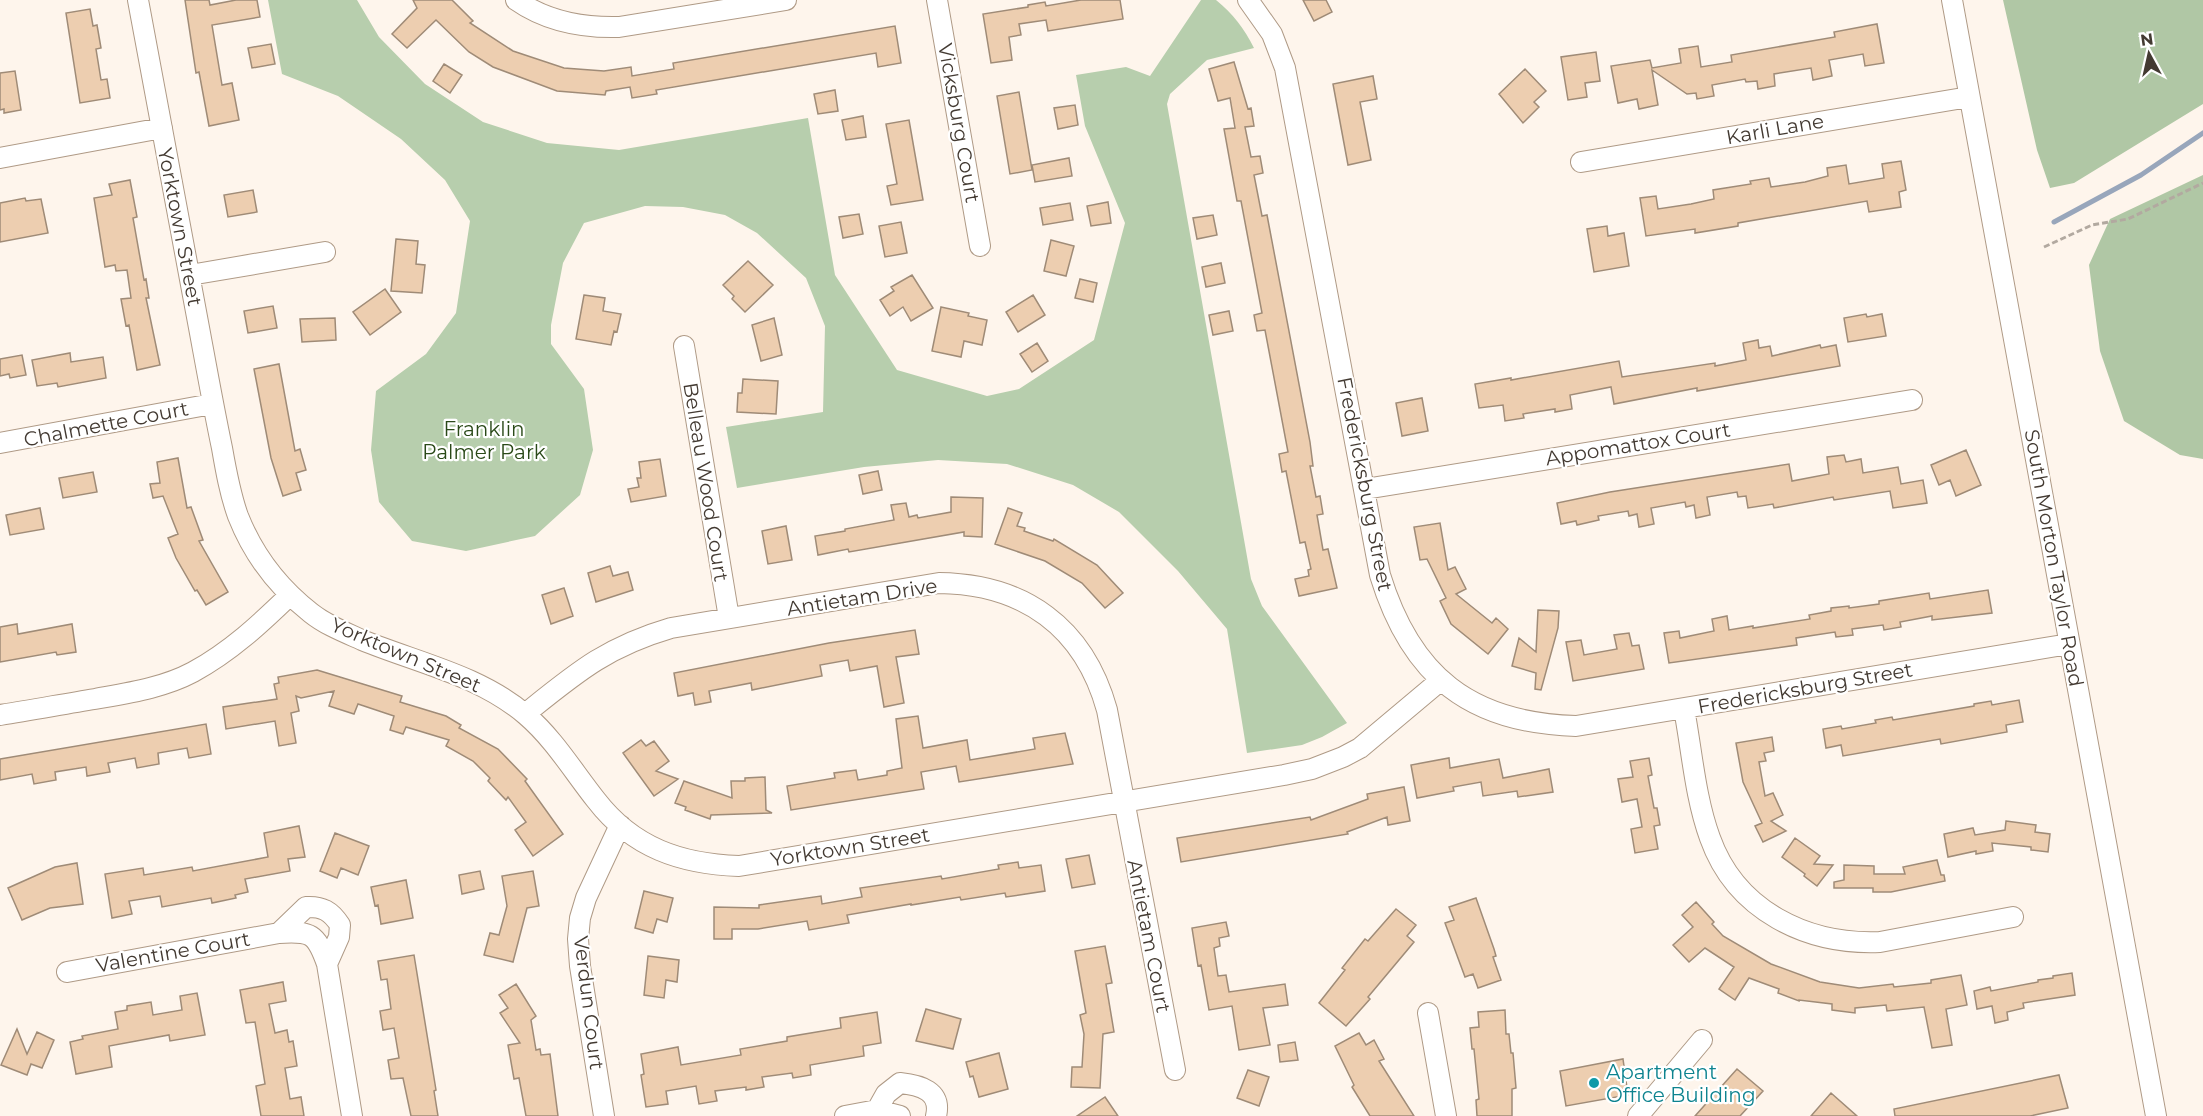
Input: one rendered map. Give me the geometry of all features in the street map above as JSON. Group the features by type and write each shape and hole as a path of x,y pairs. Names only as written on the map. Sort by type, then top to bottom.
{"street":[{"name":"Yorktown Street","path":"138,0 212,404 232,498 239,518 258,555 290,595 313,615 334,628 377,646 468,678 500,695 549,736 598,803 620,825 649,846 676,858 709,865 739,866 1284,775 1312,769 1343,758 1360,748 1441,680"},
{"path":"516,0 550,18 585,26 619,27 786,0"},
{"name":"Vicksburg Court","path":"937,0 980,246"},
{"name":"Fredericksburg Street","path":"1248,0 1272,34 1285,68 1380,575 1390,607 1412,648 1441,680 1465,698 1487,710 1514,719 1545,725 1576,726 2069,644"},
{"name":"South Morton Taylor Road","path":"1952,0 2156,1116"},
{"name":"Karli Lane","path":"1581,162 1969,97"},
{"path":"0,158 162,128"},
{"path":"190,275 325,252"},
{"name":"Belleau Wood Court","path":"684,346 729,618"},
{"name":"Appomattox Court","path":"1365,489 1912,400"},
{"name":"Chalmette Court","path":"0,444 212,404"},
{"name":"Antietam Drive","path":"525,714 582,668 621,646 671,628 939,583 980,586 1003,592 1041,613 1060,627 1080,650 1093,671 1107,710 1123,802"},
{"path":"0,715 132,692 159,686 192,673 223,654 259,626 290,595"},
{"path":"1684,709 1702,814 1714,847 1730,875 1746,894 1778,920 1820,937 1861,943 1880,942 2013,917"},
{"name":"Antietam Court","path":"1123,802 1175,1070"},
{"name":"Verdun Court","path":"604,1116 580,966 578,939 580,918 586,898 620,825"},
{"path":"279,933 306,907 319,906 332,914 340,925 339,937 327,964"},
{"name":"Valentine Court","path":"67,972 279,933 301,932 312,937 320,945 327,964 352,1116"},
{"path":"1428,1013 1446,1116"},
{"path":"1638,1116 1702,1040"},
{"path":"877,1110 886,1094 900,1083 926,1088 934,1095 938,1109 936,1116"},
{"path":"845,1116 877,1110 900,1116"}],"path":[{"path":"2044,248 2092,225 2128,219 2203,183"}],"green space":[{"name":"Franklin Palmer Park","path":"268,0 357,0 379,37 425,84 483,122 547,143 619,150 808,118 835,275 897,370 987,396 1019,389 1094,340 1125,223 1085,126 1076,75 1126,67 1150,76 1201,0 1216,0 1238,22 1254,48 1207,60 1170,94 1167,104 1251,579 1262,606 1347,723 1302,745 1247,753 1227,629 1178,571 1119,512 1073,485 1007,464 938,460 864,467 737,488 726,427 823,412 825,326 806,278 757,233 725,215 683,207 645,206 584,223 563,263 551,325 551,344 584,389 593,450 580,495 535,536 466,551 412,541 379,502 371,450 376,391 426,354 456,313 470,221 445,180 401,139 338,96 282,74"},
{"path":"2003,0 2203,0 2203,104 2074,183 2050,188 2037,150"},
{"path":"2203,175 2203,459 2180,455 2124,421 2100,351 2089,265 2110,219"}],"building":[{"path":"185,0 209,0 210,5 236,0 257,0 260,17 212,25 222,85 232,83 239,120 209,126 199,72 196,73"},
{"path":"413,0 452,0 473,21 470,23 513,51 564,68 604,71 631,67 632,76 674,69 673,63 895,26 901,63 878,67 876,53 656,90 657,94 632,98 630,87 606,91 605,95 557,91 493,67 469,52 436,20 407,48 392,34 417,8"},
{"path":"1081,0 1120,0 1123,19 1048,31 1046,20 1019,24 1021,35 1009,37 1012,60 991,63 983,14 1045,2 1046,6"},
{"path":"1303,0 1326,0 1332,12 1314,21"},
{"path":"90,9 93,26 97,25 101,48 96,49 101,80 107,79 110,98 80,103 66,13"},
{"path":"1877,24 1884,63 1865,66 1863,54 1829,60 1832,76 1813,80 1811,68 1774,74 1775,86 1758,89 1757,81 1746,82 1745,79 1712,85 1714,96 1697,99 1696,93 1687,94 1652,70 1658,105 1639,109 1637,99 1618,103 1611,66 1650,60 1652,68 1681,63 1679,49 1698,46 1701,67 1732,62 1731,55 1835,37 1834,32"},
{"path":"271,44 275,64 252,68 248,48"},
{"path":"1596,52 1600,81 1585,83 1587,97 1568,100 1561,57"},
{"path":"1234,62 1248,109 1251,108 1254,126 1245,127 1251,157 1260,156 1263,173 1254,175 1262,216 1267,215 1310,442 1313,466 1310,466 1316,497 1320,496 1323,514 1317,515 1323,550 1328,549 1337,588 1299,596 1295,579 1309,576 1308,570 1311,569 1305,542 1300,543 1286,471 1282,472 1279,454 1288,452 1265,330 1257,331 1254,315 1262,313 1241,201 1237,201 1224,129 1235,128 1230,98 1218,101 1209,69"},
{"path":"444,64 462,75 450,93 433,81"},
{"path":"1525,69 1546,91 1534,102 1539,107 1523,123 1499,94"},
{"path":"15,71 21,110 4,113 4,109 0,110 0,73"},
{"path":"1373,76 1377,99 1360,102 1371,160 1348,165 1333,84"},
{"path":"835,90 838,111 818,114 814,94"},
{"path":"1019,92 1032,170 1010,174 997,96"},
{"path":"1075,105 1078,125 1058,129 1054,108"},
{"path":"863,116 866,137 846,140 842,120"},
{"path":"909,120 923,200 891,205 887,186 897,184 886,124"},
{"path":"1069,158 1072,176 1035,182 1032,165"},
{"path":"1901,161 1906,190 1899,192 1901,207 1869,212 1867,201 1738,223 1738,226 1695,233 1695,229 1646,236 1640,198 1656,196 1658,209 1691,204 1714,199 1713,190 1751,184 1750,181 1769,178 1771,187 1805,182 1828,176 1827,168 1846,165 1849,184 1884,178 1882,164"},
{"path":"130,180 137,217 133,218 160,365 137,370 129,325 126,326 121,299 131,298 127,270 116,271 115,265 105,267 94,198 112,195 109,184"},
{"path":"253,190 257,212 228,217 224,195"},
{"path":"25,198 26,201 41,199 48,233 0,242 0,203"},
{"path":"1108,202 1111,223 1091,226 1087,206"},
{"path":"1070,203 1073,220 1043,225 1040,208"},
{"path":"859,214 863,234 843,238 839,217"},
{"path":"1213,215 1217,235 1197,239 1193,218"},
{"path":"901,222 907,253 885,257 879,226"},
{"path":"1607,226 1608,236 1624,233 1629,266 1594,272 1587,229"},
{"path":"396,239 418,241 416,264 425,265 422,293 391,291"},
{"path":"1051,240 1074,246 1066,276 1044,271"},
{"path":"748,261 773,285 745,312 732,299 734,296 723,285"},
{"path":"1221,263 1225,283 1206,287 1202,267"},
{"path":"912,275 933,308 911,321 903,307 890,316 880,300 894,291 891,287"},
{"path":"1080,279 1097,283 1093,302 1075,298"},
{"path":"385,289 401,312 370,335 353,312"},
{"path":"584,295 605,298 603,311 621,314 611,345 576,339"},
{"path":"1033,295 1045,315 1018,332 1006,312"},
{"path":"273,306 277,328 248,333 244,311"},
{"path":"941,307 969,313 968,316 987,320 982,345 964,341 961,357 932,351"},
{"path":"1229,311 1233,331 1213,335 1209,315"},
{"path":"1866,314 1867,317 1882,314 1886,336 1848,342 1844,318"},
{"path":"335,318 336,340 302,342 300,319"},
{"path":"774,318 782,355 761,361 752,325"},
{"path":"1758,340 1759,348 1770,346 1772,356 1820,345 1821,348 1836,345 1840,366 1697,391 1697,388 1614,404 1611,387 1570,395 1572,409 1523,414 1524,418 1505,421 1503,405 1479,408 1475,384 1619,361 1622,377 1715,363 1715,366 1746,360 1743,343"},
{"path":"1037,343 1048,361 1032,372 1020,354"},
{"path":"70,353 71,362 103,357 106,378 58,387 57,383 37,386 32,360"},
{"path":"22,355 26,375 10,378 9,374 0,376 0,359"},
{"path":"279,364 295,451 300,449 306,470 296,473 301,490 283,496 271,458 254,369"},
{"path":"743,379 778,381 776,414 737,412 738,393 742,393"},
{"path":"1422,398 1428,431 1402,436 1396,403"},
{"path":"1966,450 1981,485 1956,496 1950,480 1939,485 1931,465"},
{"path":"1844,455 1846,462 1861,459 1863,473 1898,467 1901,484 1923,480 1927,503 1893,508 1890,491 1834,500 1833,497 1774,508 1773,504 1748,508 1746,496 1738,497 1737,492 1707,497 1710,515 1696,518 1694,505 1686,507 1685,502 1651,508 1654,524 1639,527 1637,514 1629,516 1628,511 1598,516 1599,520 1577,525 1576,521 1561,524 1557,503 1610,492 1789,464 1792,481 1829,474 1827,457"},
{"path":"178,458 187,508 191,507 203,540 199,541 228,592 206,605 176,558 168,538 178,534 163,496 153,498 150,484 160,483 157,462"},
{"path":"660,459 666,496 631,502 628,489 639,487 637,478 641,478 639,462"},
{"path":"878,471 882,490 863,494 859,475"},
{"path":"93,472 97,492 63,498 59,478"},
{"path":"951,497 983,498 982,537 964,536 964,532 849,552 848,549 818,555 815,536 894,520 891,505 906,503 909,517 917,515 918,518 951,512"},
{"path":"40,508 44,529 10,535 6,515"},
{"path":"1008,508 1022,513 1017,526 1025,528 1024,531 1053,541 1054,539 1097,565 1123,593 1105,608 1082,583 1045,561 995,544"},
{"path":"1440,523 1448,570 1455,567 1466,589 1456,594 1492,623 1496,618 1508,629 1488,654 1451,624 1440,601 1446,598 1427,559 1420,560 1414,527"},
{"path":"786,526 792,560 768,564 762,531"},
{"path":"610,566 613,576 628,572 633,590 596,602 588,573"},
{"path":"564,588 573,616 551,624 542,595"},
{"path":"1988,590 1992,613 1932,620 1932,616 1900,622 1901,627 1884,630 1883,625 1852,629 1853,635 1836,637 1835,632 1796,638 1797,645 1669,663 1664,633 1679,631 1680,638 1714,631 1712,619 1727,616 1729,630 1753,626 1753,628 1810,619 1809,615 1831,611 1831,608 1879,604 1879,601 1929,593 1930,599"},
{"path":"1538,610 1559,611 1558,628 1541,690 1535,689 1536,673 1512,666 1519,638 1536,652"},
{"path":"17,624 18,634 72,624 76,652 57,655 56,652 0,662 0,627"},
{"path":"915,630 919,654 896,657 904,703 884,707 877,666 850,671 848,660 820,665 822,676 752,690 751,683 709,691 711,702 695,705 693,693 678,696 674,673 829,643"},
{"path":"1629,633 1632,646 1639,645 1644,669 1573,681 1566,642 1581,640 1584,655 1617,649 1614,635"},
{"path":"317,670 402,696 400,702 446,716 461,725 459,728 498,749 527,779 525,781 563,834 533,856 515,830 526,822 508,797 506,800 488,781 490,778 473,761 446,746 449,740 406,727 403,734 390,730 394,716 358,704 354,714 329,706 334,691 301,698 296,696 299,711 291,713 296,743 279,746 275,721 226,729 223,707 277,699 274,684 279,683 278,677"},
{"path":"2019,700 2023,722 2006,725 2007,732 1941,744 1940,739 1843,756 1841,745 1826,748 1823,729 1841,726 1842,729 1876,723 1875,720 1892,717 1893,720 1991,701 1992,705"},
{"path":"918,716 923,748 967,740 970,760 1035,749 1033,738 1065,733 1073,764 959,782 956,766 921,772 924,789 791,810 787,786 835,778 834,773 856,770 858,780 887,775 887,771 902,768 896,719"},
{"path":"206,724 211,754 189,758 187,748 158,753 159,764 137,768 135,758 108,763 110,772 87,776 86,767 55,772 56,780 34,784 32,774 0,780 0,759"},
{"path":"1772,737 1774,751 1764,753 1766,761 1759,762 1765,796 1773,793 1783,815 1771,821 1786,831 1763,842 1755,826 1762,823 1743,782 1736,743"},
{"path":"641,740 646,746 654,741 669,761 656,771 678,779 654,796 623,753"},
{"path":"1449,758 1450,768 1499,759 1503,778 1549,769 1553,792 1518,797 1517,791 1483,796 1481,782 1453,787 1454,791 1417,798 1411,765"},
{"path":"1649,758 1652,775 1648,776 1660,825 1654,826 1658,849 1635,853 1631,829 1642,827 1637,799 1622,802 1618,779 1633,777 1630,761"},
{"path":"765,777 766,810 772,813 711,815 710,819 685,810 686,807 675,803 684,781 732,798 731,781"},
{"path":"1404,787 1410,821 1388,825 1387,817 1347,832 1348,834 1181,862 1177,838 1310,817 1311,820 1368,799 1367,794"},
{"path":"2006,821 2036,825 2035,832 2050,834 2048,852 2031,850 2031,847 1992,843 1993,851 1976,854 1976,851 1948,857 1944,834 1973,828 1975,835 2005,830"},
{"path":"299,826 305,857 288,859 290,871 245,879 248,892 235,895 236,898 212,903 211,898 162,907 160,896 129,901 132,914 112,918 105,874 143,868 144,875 192,867 193,871 268,857 264,833"},
{"path":"335,833 369,846 358,875 341,868 337,878 320,871"},
{"path":"1795,838 1820,856 1814,864 1833,865 1817,886 1782,857"},
{"path":"1089,855 1095,884 1072,888 1066,859"},
{"path":"1937,860 1945,881 1891,892 1873,892 1873,888 1834,888 1834,882 1844,880 1844,865 1874,866 1874,874 1905,874 1903,867"},
{"path":"1018,862 1019,868 1041,865 1045,891 1006,897 1005,893 961,900 960,897 911,904 847,915 849,923 809,930 807,921 758,929 732,929 732,939 714,939 714,907 759,908 759,905 821,896 822,904 862,897 860,888 941,876 942,879 999,869 998,865"},
{"path":"77,863 83,904 50,908 22,920 8,888 55,867"},
{"path":"480,871 484,889 462,894 459,875"},
{"path":"533,871 539,906 527,908 513,962 484,955 490,933 499,935 507,906 502,876"},
{"path":"406,880 413,918 381,924 378,905 375,906 371,887"},
{"path":"644,891 673,898 667,922 657,919 653,933 635,928"},
{"path":"1476,898 1494,949 1496,956 1493,957 1501,980 1478,988 1473,974 1465,977 1445,923 1454,920 1449,907"},
{"path":"1696,902 1723,936 1771,964 1820,982 1859,988 1893,984 1894,987 1931,983 1931,980 1961,975 1967,1005 1946,1009 1952,1045 1932,1048 1924,1007 1887,1011 1886,1005 1855,1008 1855,1013 1832,1010 1832,1004 1799,1001 1778,993 1779,989 1749,978 1735,1000 1719,989 1734,967 1705,948 1689,962 1673,945 1693,927 1682,915"},
{"path":"1396,909 1416,925 1407,936 1414,942 1346,1026 1319,1003 1345,970 1342,968 1365,939 1368,941"},
{"path":"1226,922 1229,936 1219,938 1220,946 1214,948 1218,976 1226,975 1229,992 1285,984 1288,1005 1263,1008 1270,1045 1239,1050 1232,1006 1209,1010 1201,965 1198,966 1192,928"},
{"path":"1105,946 1112,983 1106,984 1114,1032 1103,1034 1100,1088 1071,1087 1072,1067 1082,1067 1084,1034 1080,1015 1086,1013 1075,951"},
{"path":"414,955 436,1090 434,1091 438,1116 411,1116 403,1078 391,1079 388,1060 399,1058 394,1028 383,1030 380,1011 391,1009 387,979 381,980 378,961"},
{"path":"648,956 679,960 677,982 666,980 664,998 644,995"},
{"path":"2072,973 2075,995 2023,1003 2024,1008 2007,1012 2008,1020 1995,1023 1992,1006 1977,1009 1974,991 1990,987 1991,991"},
{"path":"283,982 286,1001 269,1004 275,1033 287,1030 289,1042 293,1041 297,1066 285,1068 290,1099 301,1097 304,1116 261,1116 256,1086 265,1084 255,1022 246,1023 240,990"},
{"path":"516,984 536,1016 531,1020 536,1050 540,1049 541,1055 550,1054 558,1116 526,1116 519,1078 514,1079 508,1045 520,1043 500,1013 508,1008 499,995"},
{"path":"197,993 205,1035 170,1041 169,1035 109,1046 112,1067 76,1074 70,1042 83,1039 82,1036 118,1029 115,1012 127,1010 127,1006 151,1002 153,1015 182,1010 180,996"},
{"path":"926,1009 961,1019 953,1049 916,1041"},
{"path":"1505,1010 1506,1034 1509,1034 1511,1053 1513,1053 1516,1088 1512,1089 1512,1116 1477,1116 1476,1100 1479,1099 1470,1028 1479,1027 1478,1012"},
{"path":"877,1012 881,1043 863,1046 864,1056 810,1065 811,1075 793,1078 792,1073 762,1077 764,1087 715,1091 717,1101 699,1104 696,1086 666,1091 668,1104 646,1107 641,1075 644,1074 641,1054 678,1047 681,1065 741,1055 740,1049 787,1041 787,1037 841,1028 840,1018"},
{"path":"17,1029 27,1054 37,1032 54,1040 42,1068 31,1064 27,1075 1,1065"},
{"path":"1359,1033 1366,1045 1374,1040 1384,1059 1379,1061 1414,1116 1370,1116 1352,1087 1354,1085 1335,1046"},
{"path":"1295,1042 1298,1060 1280,1062 1278,1045"},
{"path":"999,1053 1008,1089 979,1097 966,1062"},
{"name":"Apartment Office Building","path":"1623,1059 1628,1095 1566,1106 1560,1071"},
{"path":"1737,1069 1763,1091 1740,1116 1695,1116"},
{"path":"1248,1070 1269,1077 1259,1106 1237,1098"},
{"path":"2059,1075 2068,1108 2030,1116 1895,1116 1894,1109"},
{"path":"1831,1093 1857,1116 1811,1116"},
{"path":"1105,1097 1118,1116 1077,1116"}],"waterway":[{"path":"2054,222 2141,175 2203,133"}],"place":[{"name":"Apartment Office Building","path":"1594,1083"}]}
